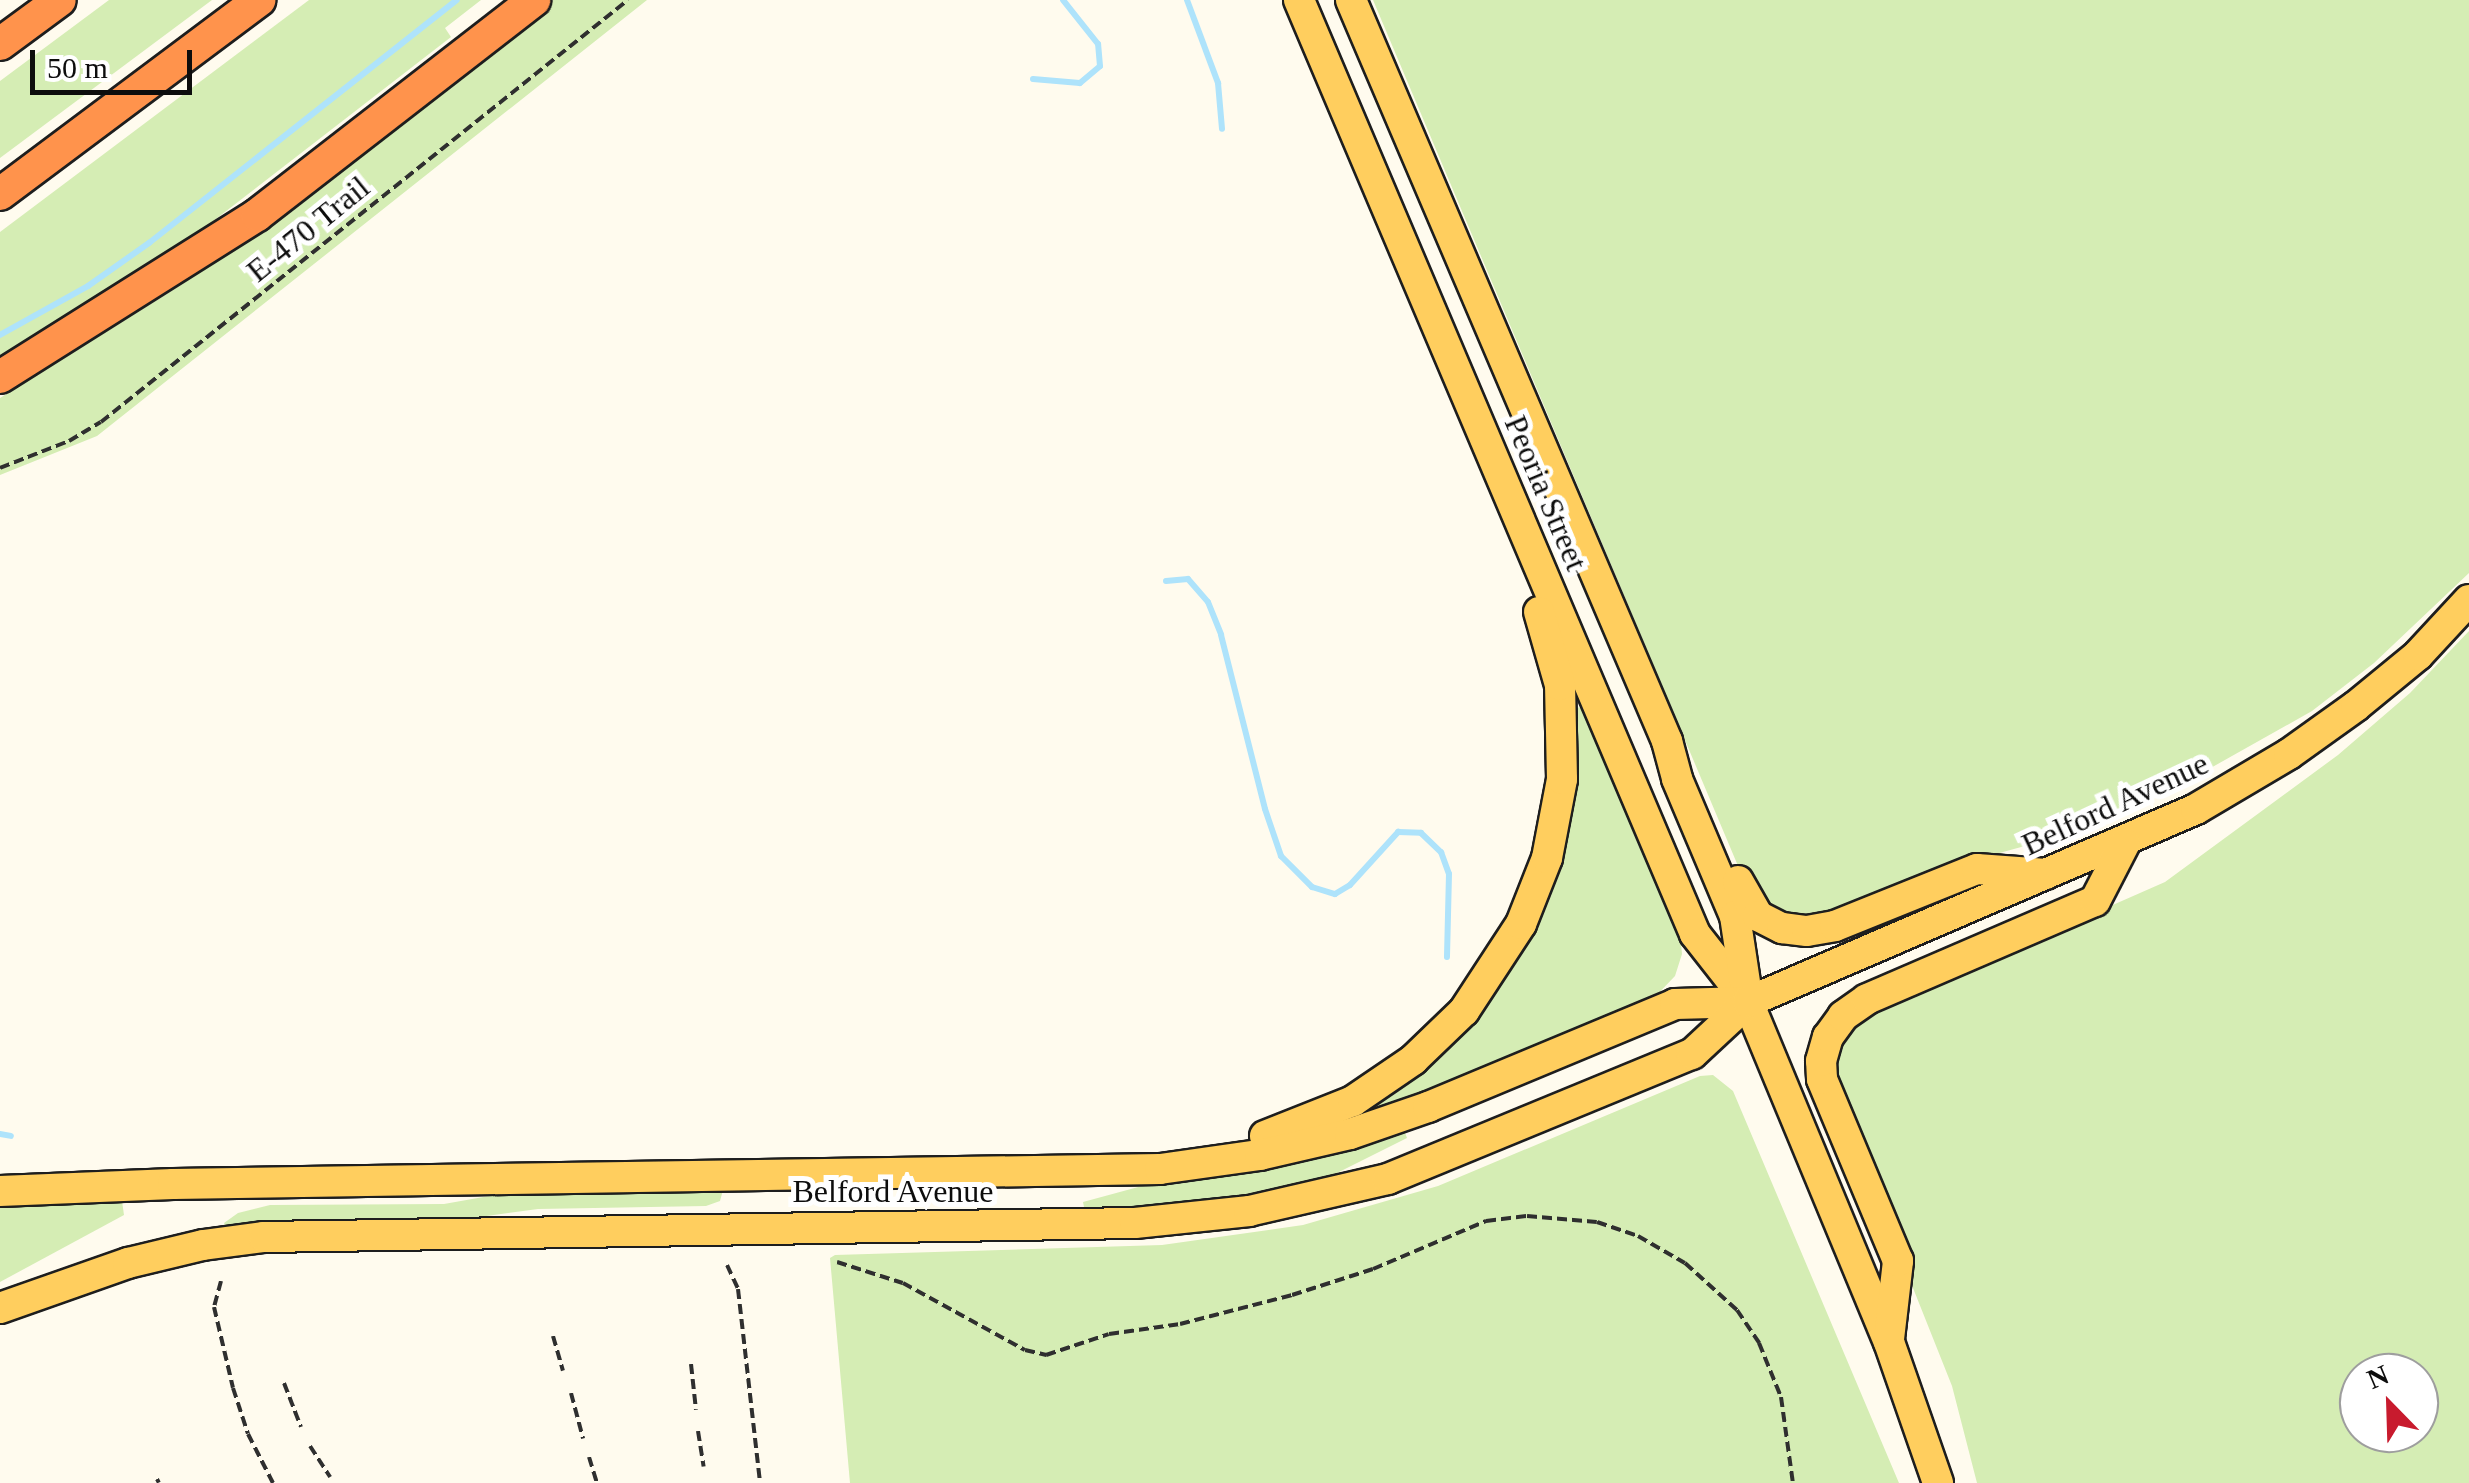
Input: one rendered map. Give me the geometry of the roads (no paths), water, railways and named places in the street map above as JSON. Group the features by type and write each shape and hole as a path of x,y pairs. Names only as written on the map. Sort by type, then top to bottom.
{"highway":[{"path":"0,44 60,0"},
{"path":"0,194 259,0"},
{"path":"219,237 249,207 512,0"},
{"path":"0,377 106,315 219,237 258,215 534,0"}],"main road":[{"name":"Peoria Street","path":"1300,0 1695,934 1748,1002"},
{"name":"Peoria Street","path":"1351,0 1667,742 1677,779 1735,916 1748,1002 1889,1342 1933,1469"},
{"path":"1219,1162 1247,1141 1297,1126 1353,1101 1413,1060 1484,984 1521,924 1540,882 1562,779 1562,698 1545,627 1491,495 1492,454"},
{"name":"Belford Avenue","path":"0,1308 141,1260 203,1245 284,1236 1103,1224 1249,1211 1368,1184 1464,1151 1692,1054 1748,1002 2124,843 2228,791 2337,721 2418,655 2469,600"},
{"path":"1667,742 1694,774 1748,904 1782,928 1807,931 1835,926 1976,868 2050,875"},
{"path":"1889,1342 1898,1262 1822,1080 1821,1061 1828,1038 1850,1009 1867,999 2095,901 2124,843"},
{"name":"Belford Avenue","path":"0,1192 173,1184 1128,1171 1219,1162 1316,1143 1396,1120 1675,1004 1748,1002"}],"waterway":[{"path":"0,335 88,286 149,243 457,0"},
{"path":"1033,79 1080,83 1100,66 1098,44 1063,0"},
{"path":"1187,0 1218,83 1222,129"},
{"path":"1166,581 1188,579 1208,602 1221,635 1265,809 1281,856 1312,887 1335,894 1350,885 1398,832 1421,833 1441,852 1449,874 1447,957"},
{"path":"0,1134 11,1136"}]}
